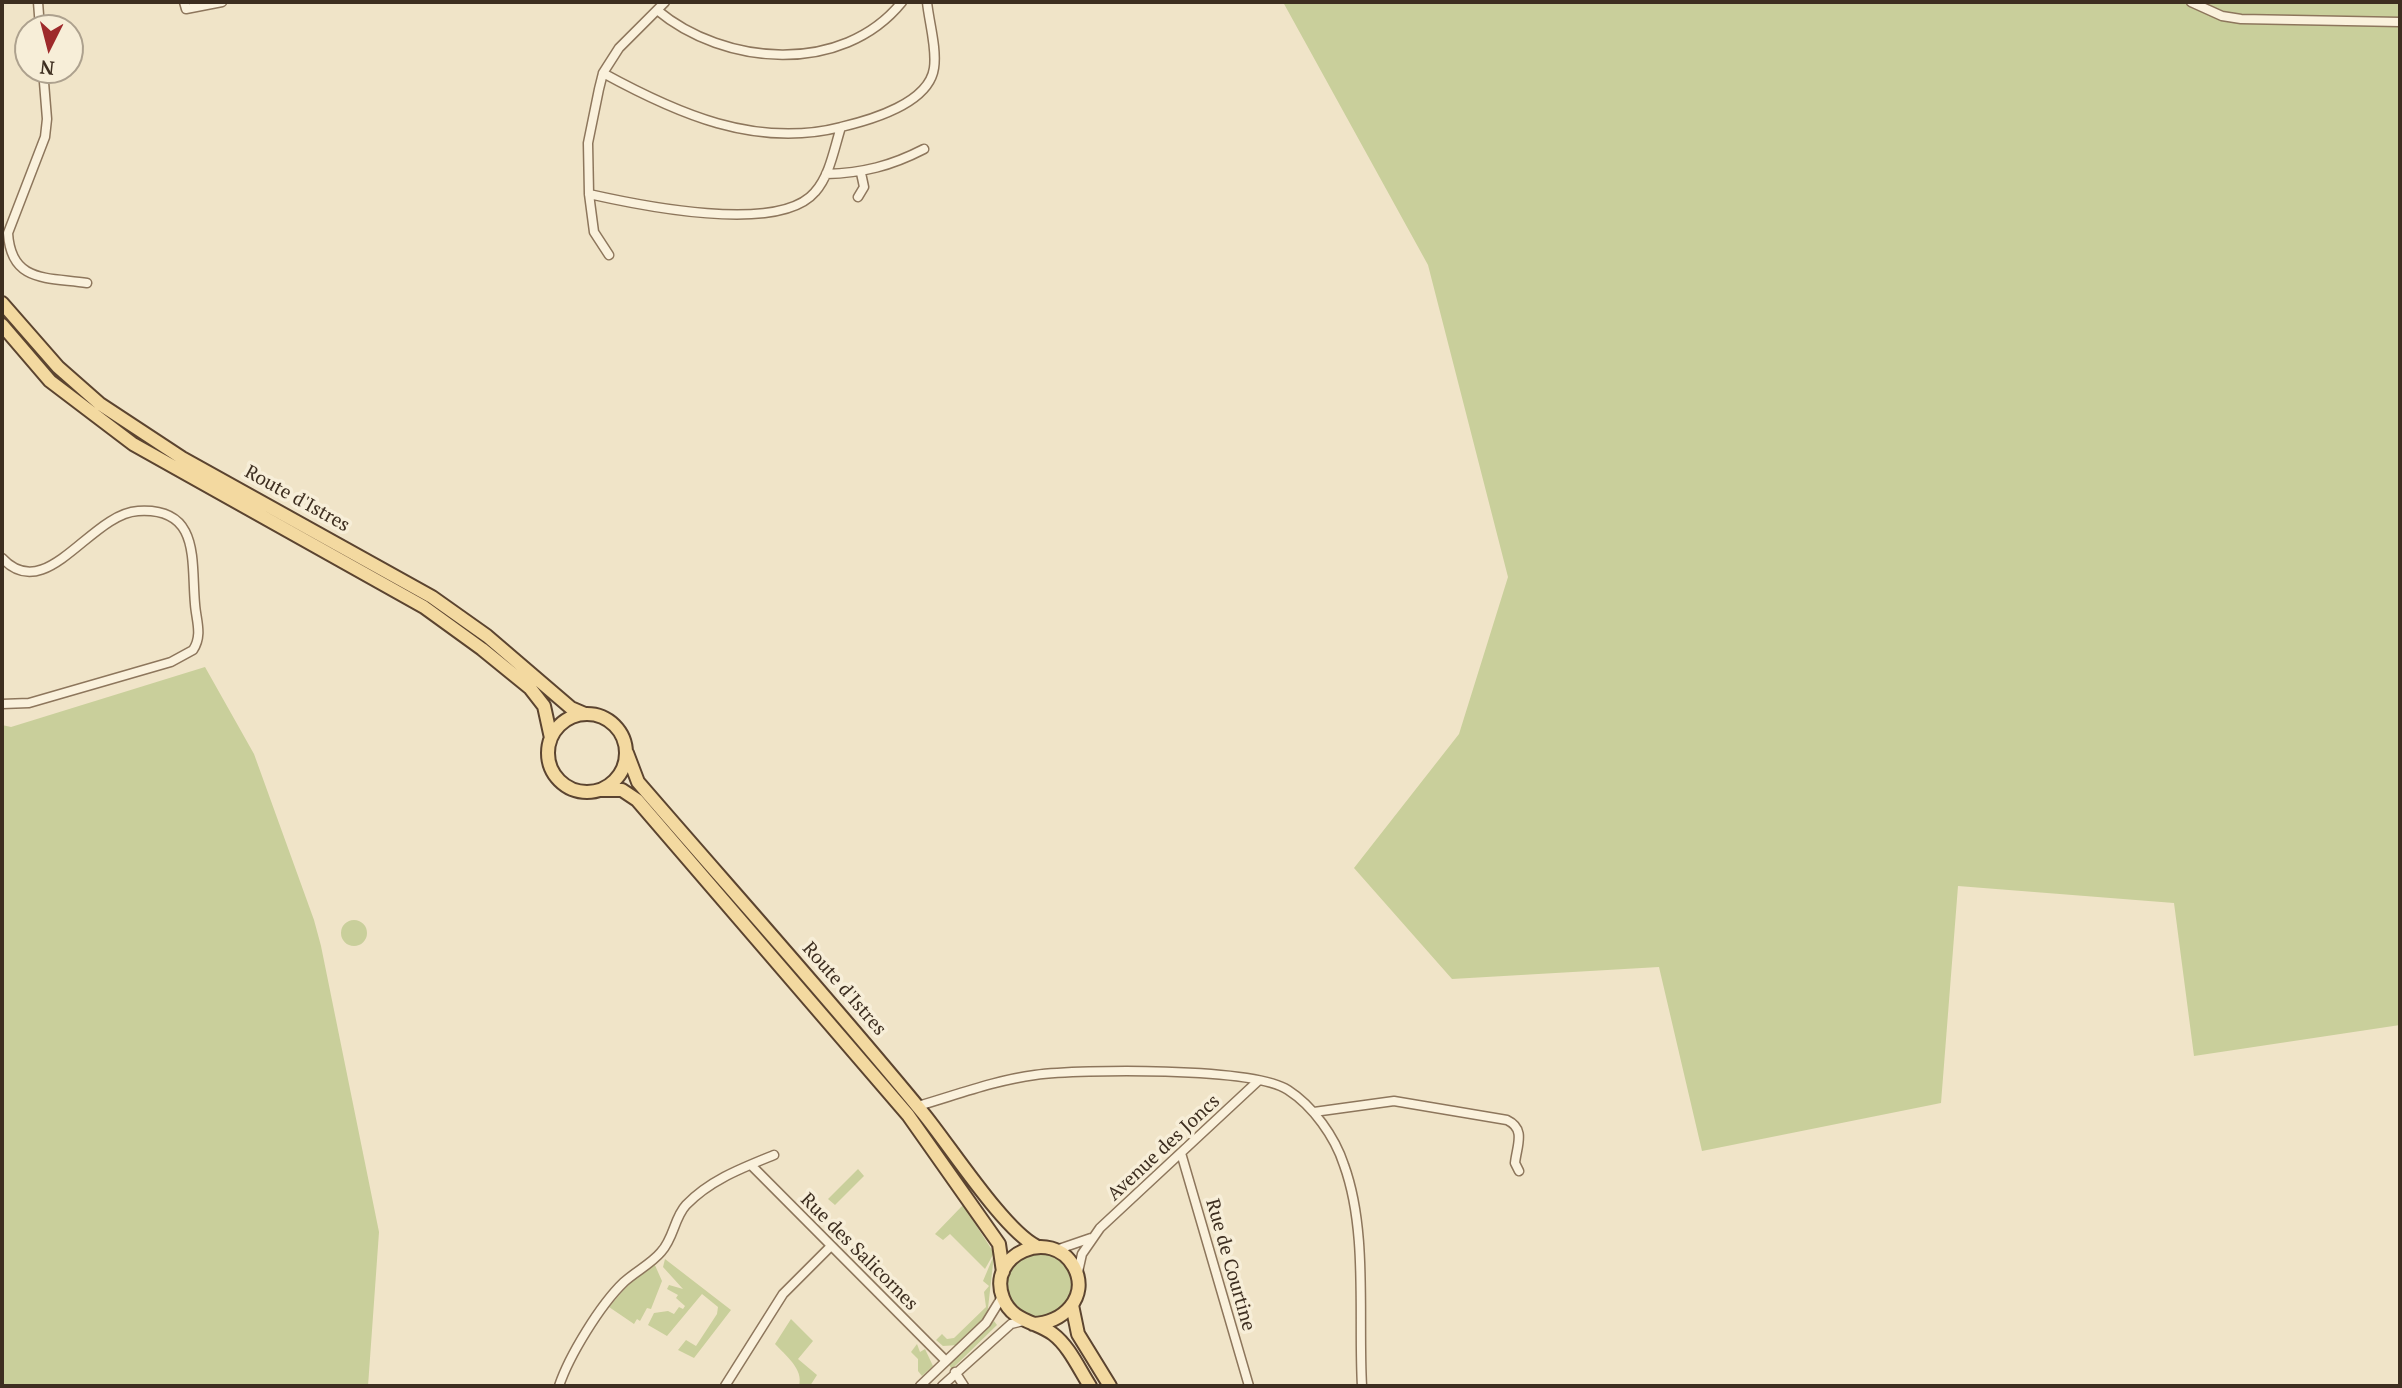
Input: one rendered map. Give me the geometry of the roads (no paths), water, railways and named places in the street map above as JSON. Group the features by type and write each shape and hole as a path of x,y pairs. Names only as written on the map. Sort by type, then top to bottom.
{"main road":[{"name":"Route d'Istres","path":"2,303 58,367 100,404 182,458 432,597 487,636 571,708 585,713"},
{"name":"Route d'Istres","path":"2,326 50,381 133,444 424,607 482,649 530,688 544,706 551,738"},
{"path":"585,713 610,720 619,729 627,753 624,768 615,781 602,790 578,791 556,778 550,765 548,751 551,738 565,720 585,713"},
{"name":"Route d'Istres","path":"627,753 638,782 918,1106 1017,1234 1036,1246"},
{"name":"Route d'Istres","path":"602,790 622,790 637,800 908,1115 999,1244 1003,1272"},
{"path":"1090,1386 1061,1341 1007,1307 1002,1297 1003,1272 1019,1252 1036,1246 1056,1250 1069,1260 1079,1284 1072,1306 1078,1334 1110,1386"},
{"path":"1028,1322 1056,1320 1072,1306"}],"street":[{"path":"184,2 186,9 222,2"},
{"path":"609,256 594,232 590,194 589,143 603,73 620,48 665,2"},
{"path":"657,10 675,25 728,48 753,54 782,55 814,53 843,43 876,27 902,2"},
{"path":"603,73 664,106 708,122 765,133 816,134 902,104 922,91 931,79 934,65 927,2"},
{"path":"2191,2 2222,16 2241,19 2400,22"},
{"path":"44,84 47,119 45,137 8,233 9,249 17,265 32,275 87,282"},
{"path":"590,194 708,214 766,213 805,202 816,192 826,174 841,127"},
{"path":"826,174 860,173 894,165 924,149"},
{"path":"858,198 864,187 860,173"},
{"path":"2,560 26,573 40,572 52,567 101,526 124,513 161,513 183,527 192,546 198,643 189,653 131,675 29,703 2,704"},
{"path":"918,1106 979,1088 1048,1074 1102,1070 1210,1074 1286,1088 1314,1112 1343,1161 1354,1196 1362,1386"},
{"name":"Avenue des Joncs","path":"1056,1250 1091,1238 1258,1081"},
{"path":"1314,1112 1394,1101 1507,1120 1516,1124 1520,1134 1515,1163 1519,1171"},
{"name":"Rue de Courtine","path":"1181,1153 1249,1386"},
{"path":"559,1386 564,1370 606,1303 623,1283 662,1251 685,1206 721,1177 774,1156"},
{"name":"Rue des Salicornes","path":"751,1165 946,1361"},
{"name":"Avenue des Joncs","path":"1077,1274 1091,1238"},
{"path":"725,1386 783,1294 831,1246"},
{"path":"920,1386 986,1323 1002,1297"},
{"path":"942,1386 1011,1324 1028,1322"},
{"path":"955,1373 964,1386"}]}
